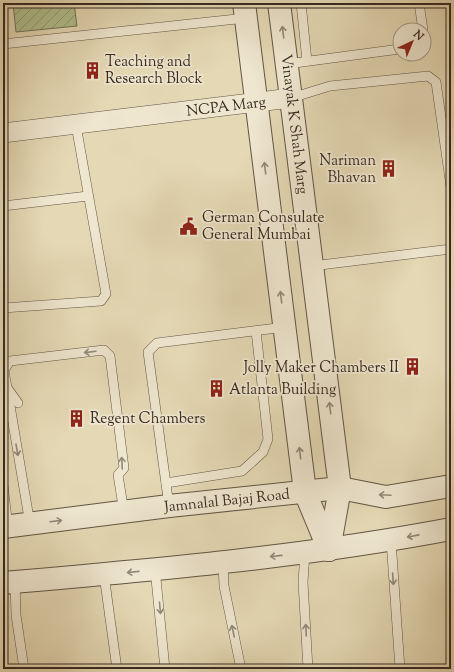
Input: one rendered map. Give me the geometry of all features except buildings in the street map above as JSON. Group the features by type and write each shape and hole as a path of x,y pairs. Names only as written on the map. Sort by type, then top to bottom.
{"street":[{"name":"Vinayak K Shah Marg","path":"280,3 297,63 291,98 340,488 329,550"},
{"path":"245,10 305,492 329,550"},
{"name":"NCPA Marg","path":"3,133 291,98"},
{"name":"Jamnalal Bajaj Road","path":"6,527 169,506 340,488 386,497 451,486"},
{"path":"9,582 104,575 305,553 451,529"}],"lane":[{"path":"301,3 297,63 392,51"},
{"path":"419,3 422,22"},
{"path":"3,44 245,10"},
{"name":"NCPA Marg","path":"291,98 330,86 428,76 436,82 451,187"},
{"path":"3,308 101,301 106,294 76,125"},
{"path":"3,206 88,196"},
{"path":"312,266 451,249"},
{"path":"169,506 148,352 157,342 285,327"},
{"path":"166,483 242,471 263,452 268,439 256,331"},
{"path":"30,524 4,370 10,361 104,350 110,356 124,468 118,475 124,513"},
{"path":"7,386 18,403"},
{"path":"3,485 6,527"},
{"path":"391,540 400,669"},
{"path":"305,553 303,582 308,669"},
{"path":"223,562 224,586 241,669"},
{"path":"155,569 165,669"},
{"path":"104,575 117,669"},
{"path":"9,582 16,615 24,669"}],"green space":[{"path":"13,3 74,3 77,26 16,32"}],"place":[{"name":"Teaching and Research Block","path":"92,70"},
{"name":"Nariman Bhavan","path":"389,169"},
{"name":"German Consulate General Mumbai","path":"189,226"},
{"name":"Jolly Maker Chambers II","path":"412,367"},
{"name":"Atlanta Building","path":"216,389"},
{"name":"Regent Chambers","path":"77,418"}]}
